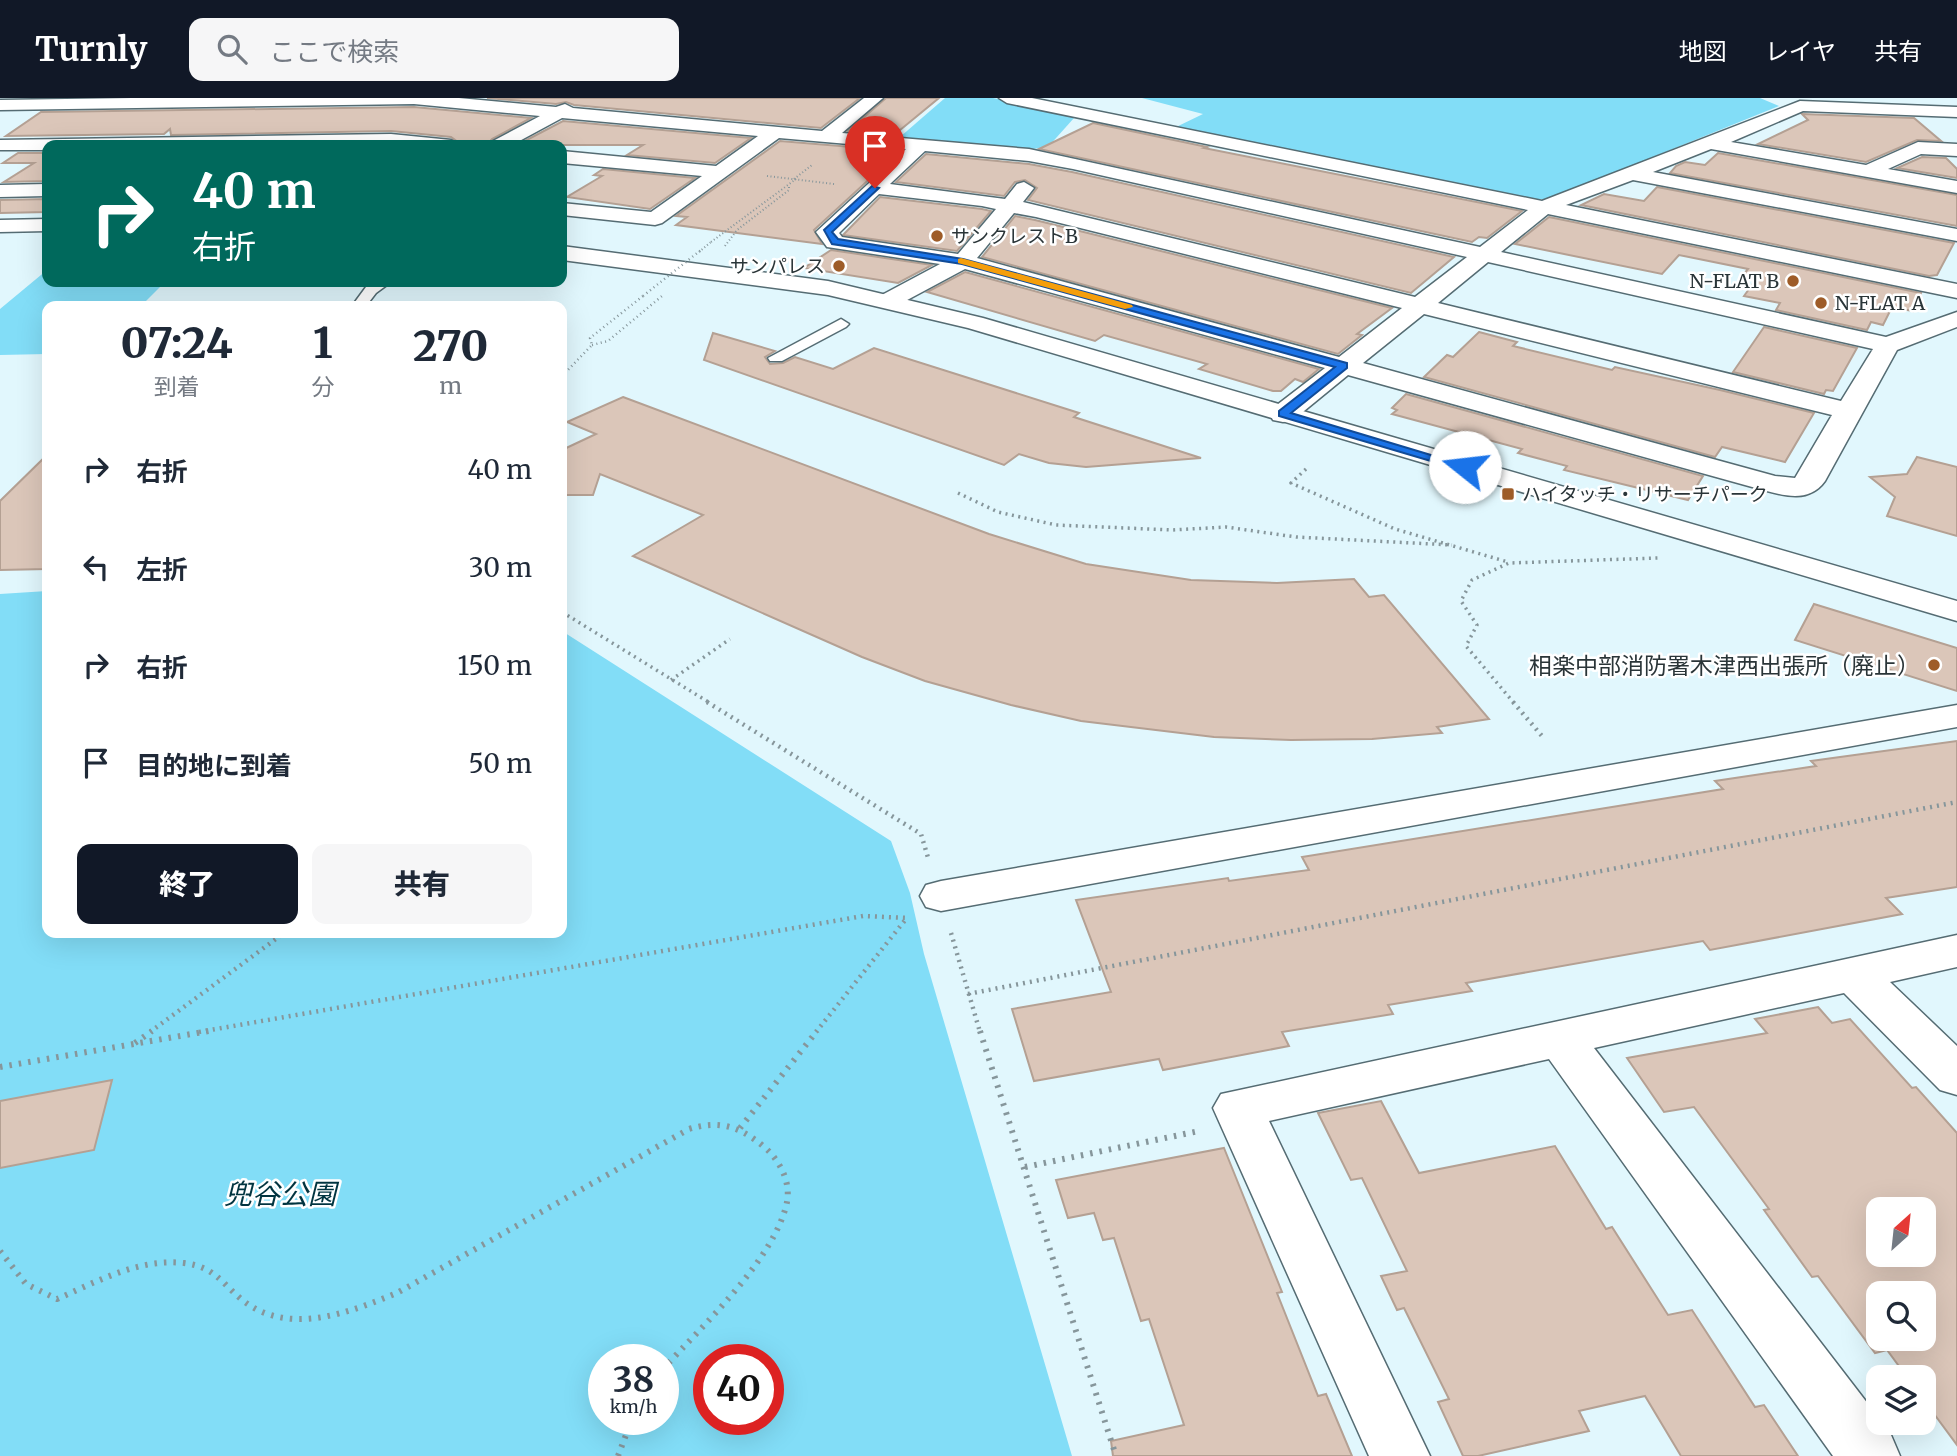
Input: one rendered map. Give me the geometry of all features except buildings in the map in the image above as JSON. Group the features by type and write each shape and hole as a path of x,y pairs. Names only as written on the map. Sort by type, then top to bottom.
{"street":[{"path":"7,105 414,98 920,146 1060,145 1485,254 1888,345 1957,319"},
{"path":"508,140 586,98"},
{"path":"825,137 875,98"},
{"path":"1007,98 1957,291"},
{"path":"888,301 963,261 1060,145 1104,98"},
{"path":"1774,100 1800,106 1957,112"},
{"path":"1283,414 1544,207 1800,106"},
{"path":"682,123 702,110"},
{"path":"567,210 655,219 775,132"},
{"path":"326,140 401,140"},
{"path":"0,145 42,144"},
{"path":"1709,144 1957,187"},
{"path":"920,146 827,232 835,242 963,261 1773,484 1800,488 1810,481 1847,411 1888,345"},
{"path":"1870,171 1918,148 1957,150"},
{"path":"567,157 720,172"},
{"path":"1632,174 1957,234"},
{"path":"875,188 982,200 1009,206 1847,411"},
{"path":"0,191 42,190"},
{"path":"0,226 42,225"},
{"path":"567,254 757,277 888,301 975,323 1957,611"},
{"path":"941,896 1957,716"},
{"path":"1400,1456 1238,1108 1957,951"},
{"path":"1852,973 1957,1076"},
{"path":"1560,1038 1870,1456"}],"lane":[{"path":"363,301 376,287"},
{"path":"776,358 841,324"}],"path":[{"path":"720,172 875,188"},
{"path":"592,345 590,338 779,188 796,179"},
{"path":"720,250 737,230 789,190 789,185"},
{"path":"567,371 592,345 608,341 667,293"},
{"path":"1306,469 1291,483 1381,523 1481,551 1508,563"},
{"path":"958,493 998,512 1056,525 1172,530 1226,527 1296,537 1452,545"},
{"path":"1542,736 1466,646 1477,625 1461,601 1472,579 1508,563 1664,558"},
{"path":"567,615 921,834 925,846"},
{"path":"671,680 730,639"},
{"path":"1116,1456 968,995 1957,802"},
{"path":"740,1128 907,918 941,896"},
{"path":"0,1067 863,916 907,918"},
{"path":"134,1044 277,938"},
{"path":"1025,1167 1214,1127 1238,1108"},
{"path":"0,1251 26,1284 57,1299 134,1267 179,1262 218,1275 243,1301 268,1316 314,1320 361,1308 397,1293 689,1129 710,1122 740,1128 773,1152 786,1177 787,1201 782,1219 759,1259 679,1351"},
{"path":"618,1456 626,1435"}],"green space":[{"path":"945,98 993,98 1069,113 1074,118 1048,147 1032,149 900,137"},
{"path":"1142,98 1760,98 1779,106 1549,199 1525,199 1172,129 1203,114"},
{"path":"42,274 42,287 160,287 146,301 42,301 42,354 0,355 0,309"},
{"name":"兜谷公園","path":"42,591 42,938 567,938 567,634 891,841 910,893 924,954 1072,1456 0,1456 0,594"}],"slow traffic":[{"path":"961,261 1129,307"}],"place":[{"name":"サンクレストB","path":"937,236"},
{"name":"サンパレス","path":"839,266"},
{"name":"N-FLAT B","path":"1793,281"},
{"name":"N-FLAT A","path":"1821,303"},
{"name":"ハイタッチ・リサーチパーク","path":"1508,494"},
{"name":"相楽中部消防署木津西出張所（廃止）","path":"1934,665"}],"route":[{"path":"875,188 827,232 835,242 963,261 1343,366 1283,414 1465,467"}]}
